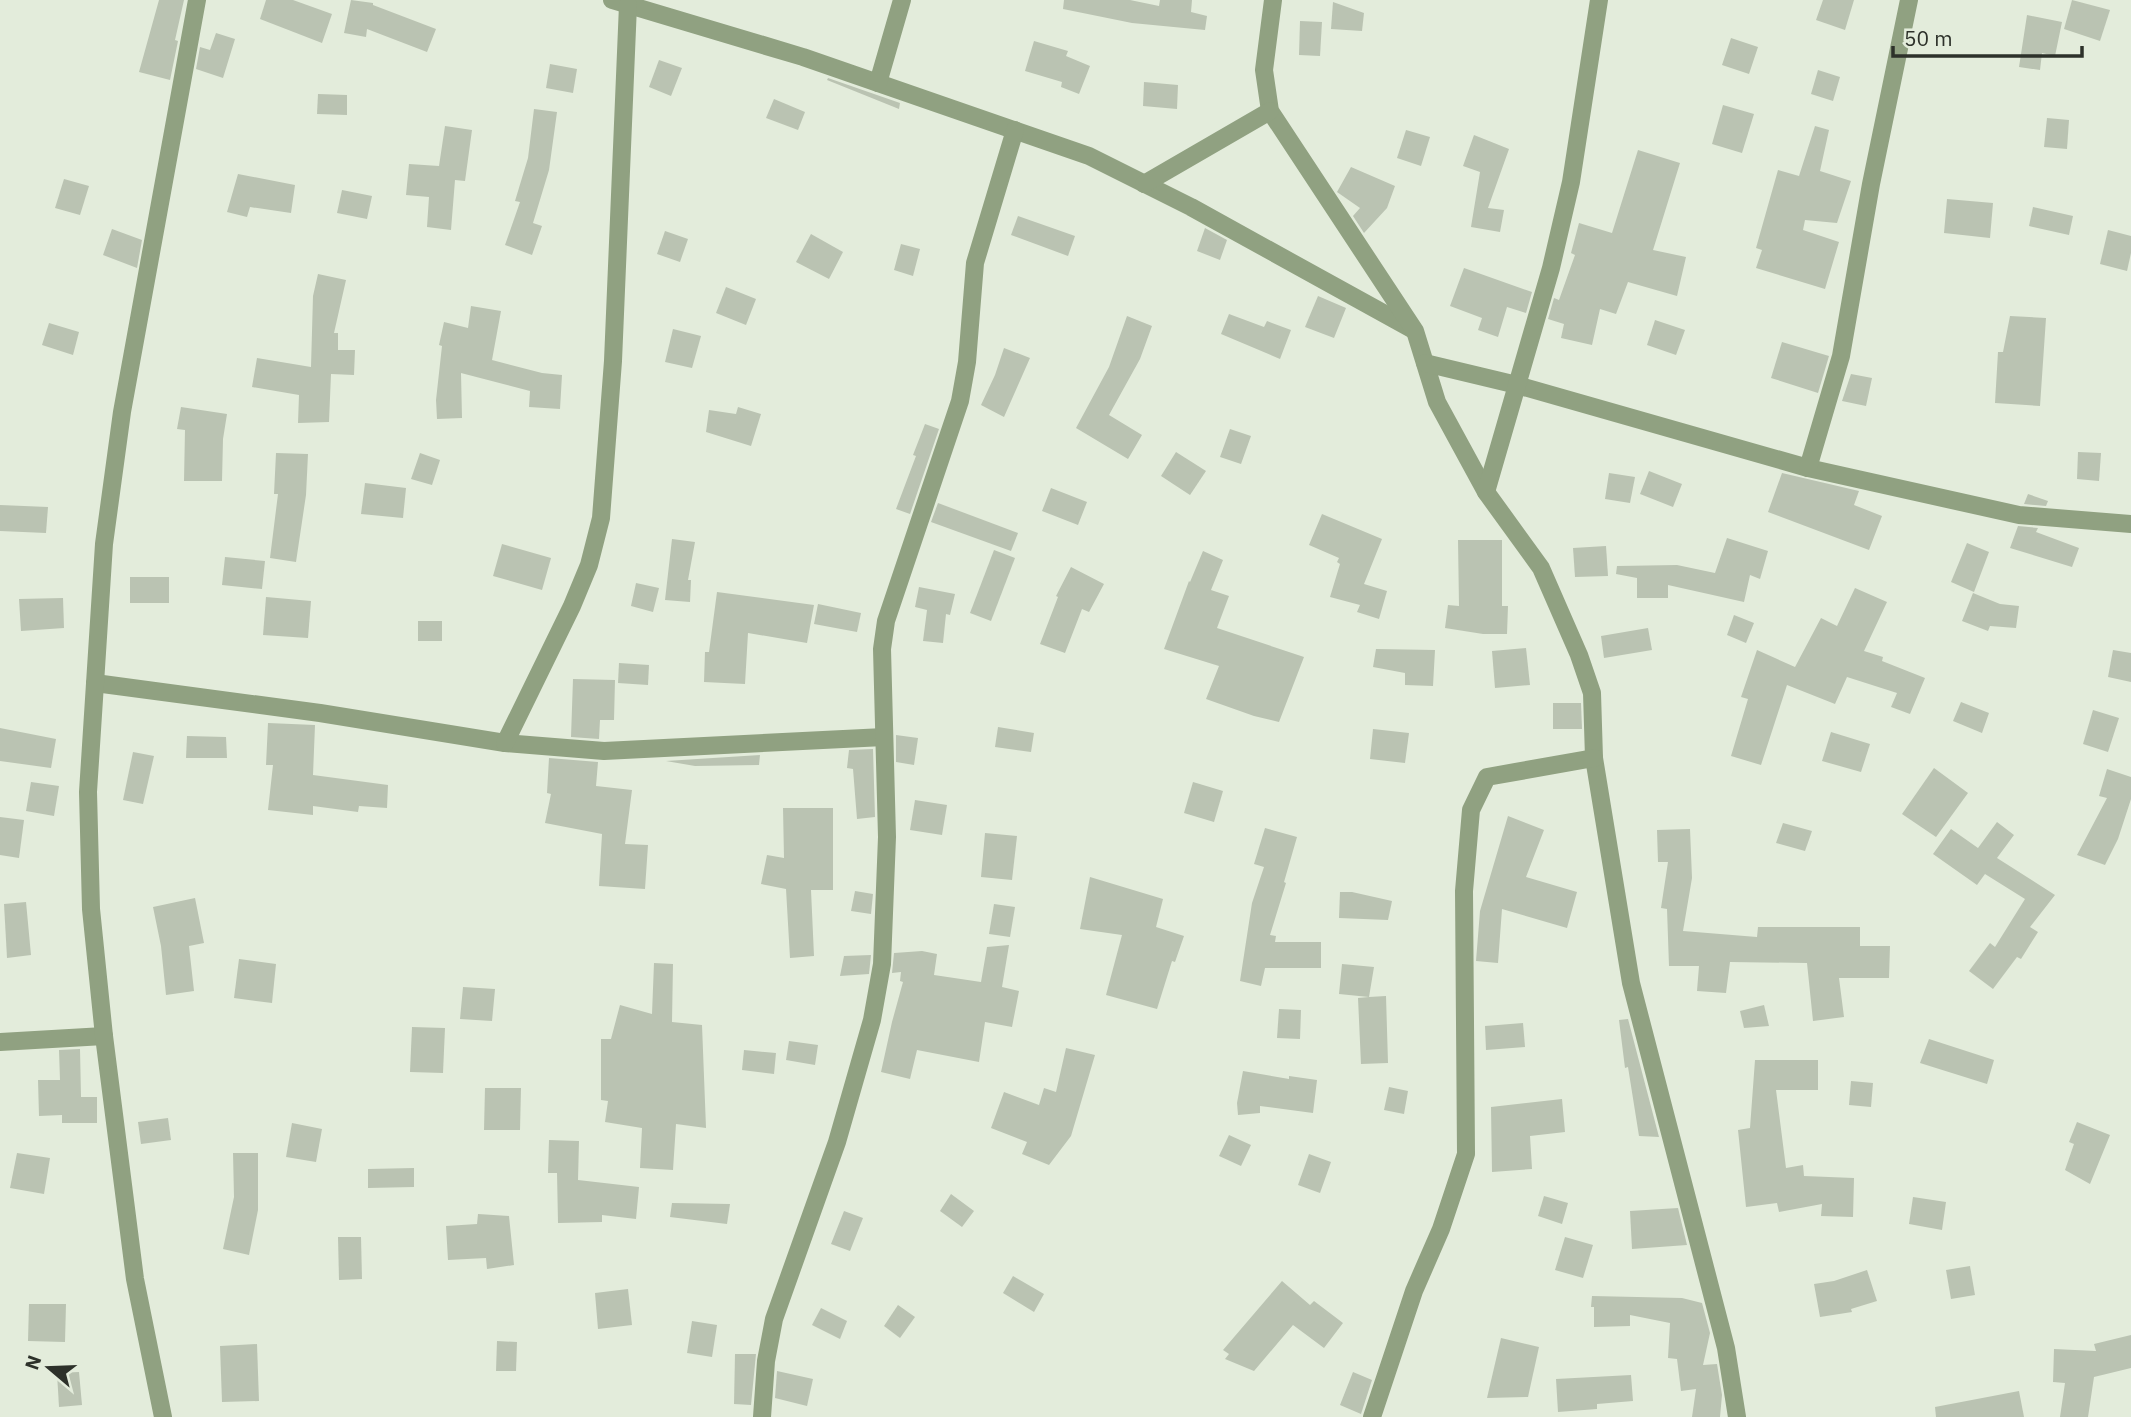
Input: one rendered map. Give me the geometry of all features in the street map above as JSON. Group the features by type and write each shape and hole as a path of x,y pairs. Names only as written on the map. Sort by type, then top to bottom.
{"street":[{"path":"163,1417 135,1279 104,1036 90,909 88,792 104,544 122,412 197,0"},
{"path":"878,83 902,0"},
{"path":"1273,0 1264,70 1270,111 1415,331 1437,402 1486,492 1541,568 1579,655 1592,693 1594,758 1631,983 1726,1348 1737,1417"},
{"path":"1486,492 1551,268 1571,182 1599,0"},
{"path":"1808,468 1841,356 1871,184 1909,0"},
{"path":"505,743 572,606 589,565 601,518 614,361 620,2 803,57 1089,156 1415,331"},
{"path":"1144,184 1270,111"},
{"path":"762,1417 766,1362 774,1319 837,1142 872,1020 882,964 887,837 881,649 886,621 960,401 967,362 975,263 1015,130"},
{"path":"1425,363 1517,385 1808,468 2019,515 2131,524"},
{"path":"95,683 320,713 505,743 604,751 884,737"},
{"path":"1372,1417 1414,1291 1441,1229 1466,1154 1464,891 1471,810 1487,777 1594,758"},
{"path":"0,1042 104,1036"}],"building":[{"path":"159,0 184,0 170,80 139,72"},
{"path":"266,0 293,0 332,14 322,43 260,19"},
{"path":"351,0 373,3 436,29 427,52 367,29 366,37 344,33"},
{"path":"1064,0 1130,0 1159,6 1160,0 1192,0 1191,12 1207,16 1205,30 1132,23 1063,9"},
{"path":"1823,0 1854,0 1845,30 1816,20"},
{"path":"2072,0 2110,10 2100,41 2064,29"},
{"path":"1333,2 1364,13 1362,31 1331,29"},
{"path":"2027,15 2062,22 2055,56 2042,53 2040,70 2019,67"},
{"path":"1300,21 1322,22 1320,56 1299,55"},
{"path":"216,33 235,39 223,78 196,69 200,47 210,50"},
{"path":"1731,38 1758,47 1749,74 1722,65"},
{"path":"1034,41 1068,51 1066,56 1090,66 1079,94 1061,87 1062,82 1025,71"},
{"path":"659,60 682,68 671,96 649,87"},
{"path":"550,64 577,69 573,93 546,88"},
{"path":"1818,70 1840,77 1833,101 1811,94"},
{"path":"828,78 900,103 899,109 827,80"},
{"path":"1144,82 1178,85 1177,109 1143,106"},
{"path":"318,94 347,95 347,115 317,114"},
{"path":"774,99 805,112 798,130 766,118"},
{"path":"1723,105 1754,114 1742,153 1712,144"},
{"path":"534,109 557,112 549,170 533,223 542,226 532,255 505,245 520,202 515,201 528,158"},
{"path":"2047,118 2069,120 2067,149 2044,147"},
{"path":"445,126 472,130 465,181 455,180 451,230 427,227 429,197 406,195 409,164 439,166"},
{"path":"1815,126 1829,130 1820,171 1851,181 1837,223 1805,220 1803,230 1839,242 1825,289 1756,268 1762,250 1756,248 1778,170 1799,176"},
{"path":"1406,130 1430,137 1421,166 1397,158"},
{"path":"1474,135 1509,149 1488,208 1504,210 1500,232 1471,227 1480,172 1463,166"},
{"path":"1638,150 1680,163 1653,250 1686,257 1677,296 1628,282 1616,314 1600,309 1592,345 1561,338 1564,324 1548,319 1554,298 1559,300 1575,255 1571,253 1579,223 1612,233"},
{"path":"1351,167 1395,186 1387,208 1364,233 1353,216 1360,208 1337,192"},
{"path":"238,174 295,185 291,213 250,207 247,217 227,212"},
{"path":"64,179 89,186 80,215 55,208"},
{"path":"342,190 372,196 367,219 337,213"},
{"path":"1947,199 1993,203 1990,238 1944,233"},
{"path":"2033,207 2073,216 2069,235 2029,226"},
{"path":"1018,216 1075,236 1068,256 1011,235"},
{"path":"1205,228 1227,240 1220,260 1197,251"},
{"path":"112,229 142,240 137,268 103,255"},
{"path":"2108,230 2131,236 2127,271 2100,264"},
{"path":"665,231 688,239 680,262 657,254"},
{"path":"811,234 843,252 829,279 796,262"},
{"path":"901,244 920,249 913,276 894,270"},
{"path":"1464,268 1532,292 1526,313 1507,307 1498,337 1478,330 1482,318 1450,306"},
{"path":"318,274 346,280 334,333 338,333 338,350 355,350 354,375 331,374 329,422 298,423 299,395 252,387 257,358 311,367 313,296"},
{"path":"726,287 756,299 746,325 716,313"},
{"path":"1318,296 1346,308 1334,338 1305,327"},
{"path":"471,306 501,311 492,360 542,373 562,375 560,409 529,407 530,391 461,373 462,418 437,419 436,400 442,346 439,345 444,322 468,328"},
{"path":"1229,314 1264,327 1267,321 1291,330 1280,359 1221,334"},
{"path":"1127,316 1152,326 1140,359 1109,415 1142,435 1128,459 1076,428 1109,367"},
{"path":"2010,316 2046,318 2040,406 1995,403 1998,352 2003,352"},
{"path":"1655,320 1685,330 1676,355 1647,345"},
{"path":"49,323 79,332 73,355 42,345"},
{"path":"673,329 701,336 692,368 665,362"},
{"path":"1782,342 1829,356 1818,393 1771,378"},
{"path":"1004,348 1030,358 1004,417 981,405"},
{"path":"1851,374 1872,378 1866,406 1842,401"},
{"path":"181,407 227,414 223,439 222,481 184,481 185,430 177,429"},
{"path":"738,407 761,414 751,446 706,432 709,410 736,414"},
{"path":"925,424 939,429 910,514 896,509"},
{"path":"1230,429 1251,436 1241,464 1220,457"},
{"path":"1176,452 1206,471 1190,495 1161,476"},
{"path":"2078,452 2101,453 2099,481 2077,479"},
{"path":"276,453 308,454 306,495 296,562 270,558 278,494 274,494"},
{"path":"420,453 440,460 432,485 411,479"},
{"path":"1649,471 1682,484 1673,507 1640,494"},
{"path":"1609,473 1635,477 1630,503 1605,499"},
{"path":"1782,473 1859,491 1854,505 1882,516 1869,550 1768,512"},
{"path":"365,483 406,488 403,518 361,514"},
{"path":"1051,488 1087,502 1078,525 1042,511"},
{"path":"2028,494 2048,501 2046,506 2024,504"},
{"path":"938,503 1018,533 1011,551 931,522"},
{"path":"0,505 48,507 46,533 0,531"},
{"path":"1322,514 1382,539 1364,584 1387,591 1379,619 1357,612 1360,605 1330,597 1340,564 1337,562 1339,558 1309,545"},
{"path":"2018,526 2038,528 2036,532 2079,548 2072,567 2010,548"},
{"path":"1727,538 1768,551 1760,579 1750,575 1744,602 1668,585 1668,598 1637,598 1637,578 1616,574 1617,566 1677,565 1715,573"},
{"path":"672,539 695,542 688,580 691,580 690,602 665,600"},
{"path":"1458,540 1502,540 1502,606 1508,606 1507,634 1483,634 1445,628 1448,605 1459,606"},
{"path":"1967,543 1989,552 1974,592 1951,582"},
{"path":"502,544 551,558 542,590 493,576"},
{"path":"1606,546 1608,576 1575,577 1573,548"},
{"path":"994,550 1015,558 991,621 970,613"},
{"path":"1203,551 1223,560 1211,590 1229,596 1217,628 1304,657 1279,722 1206,699 1219,666 1164,649"},
{"path":"225,557 265,561 262,589 222,585"},
{"path":"1071,567 1104,584 1089,612 1082,609 1065,653 1040,644 1058,597 1056,596"},
{"path":"130,577 169,577 169,603 130,603"},
{"path":"636,583 659,588 653,612 631,606"},
{"path":"919,587 955,594 950,615 946,614 943,643 923,641 927,610 915,607"},
{"path":"1855,588 1887,602 1864,651 1883,657 1882,661 1925,678 1910,714 1891,707 1897,693 1847,677 1835,704 1787,685 1761,765 1731,756 1748,699 1741,697 1757,650 1795,667 1821,618 1837,626"},
{"path":"717,592 814,605 807,643 748,633 745,684 704,682 705,652 709,652"},
{"path":"1973,593 2000,604 2019,606 2016,628 1990,626 1988,631 1962,621"},
{"path":"266,597 311,601 308,638 263,635"},
{"path":"63,598 64,628 21,631 19,599"},
{"path":"818,604 861,613 857,632 814,624"},
{"path":"1734,615 1754,623 1746,643 1727,635"},
{"path":"418,621 442,621 442,641 418,641"},
{"path":"1648,628 1652,650 1604,658 1601,636"},
{"path":"1526,648 1530,685 1495,688 1492,651"},
{"path":"1376,649 1435,650 1433,686 1405,685 1405,673 1373,667"},
{"path":"2113,650 2131,653 2131,682 2108,677"},
{"path":"619,663 649,665 648,685 618,683"},
{"path":"573,679 615,680 614,720 600,720 599,739 571,737"},
{"path":"1961,702 1989,713 1982,733 1953,721"},
{"path":"1553,703 1581,703 1582,729 1553,729"},
{"path":"2093,710 2119,718 2108,752 2083,744"},
{"path":"268,723 315,725 313,775 388,785 387,808 359,806 358,812 313,806 313,815 268,810 273,765 266,765"},
{"path":"998,727 1034,733 1031,752 995,747"},
{"path":"0,728 56,739 51,768 0,761"},
{"path":"1373,729 1409,733 1405,763 1370,759"},
{"path":"1831,732 1870,744 1861,772 1822,761"},
{"path":"896,735 918,738 914,765 896,762"},
{"path":"187,736 226,737 227,758 186,758"},
{"path":"873,749 875,817 857,819 853,769 847,768 849,750"},
{"path":"133,752 154,756 143,804 123,800"},
{"path":"760,755 759,765 695,766 666,761"},
{"path":"549,758 598,762 596,786 632,790 625,844 648,845 645,889 599,886 602,834 545,823 551,794 547,793"},
{"path":"1934,768 1968,793 1936,837 1902,814"},
{"path":"2107,769 2131,777 2131,799 2118,839 2105,865 2077,855 2107,798 2099,796"},
{"path":"31,782 59,786 54,816 26,811"},
{"path":"1193,782 1223,791 1214,822 1184,813"},
{"path":"915,800 947,805 942,835 910,830"},
{"path":"783,808 833,808 833,890 811,890 814,956 790,958 786,889 761,884 767,855 784,858"},
{"path":"1508,816 1544,830 1526,877 1577,892 1567,928 1502,909 1498,963 1476,961 1480,911"},
{"path":"0,817 24,820 19,858 0,855"},
{"path":"1997,822 2014,835 1997,858 2055,895 2030,927 2038,932 2021,959 2017,957 1993,989 1969,971 1990,943 1995,947 2025,899 1985,874 1977,885 1933,854 1951,829 1978,848"},
{"path":"1783,823 1812,831 1805,851 1776,843"},
{"path":"1265,828 1297,837 1270,935 1276,936 1275,942 1321,942 1321,968 1265,968 1261,986 1240,981 1252,903 1264,867 1254,864"},
{"path":"1690,829 1692,878 1683,931 1757,937 1758,927 1860,927 1860,946 1890,946 1889,978 1839,978 1844,1017 1813,1021 1807,963 1730,962 1726,993 1697,991 1699,966 1669,966 1667,909 1661,908 1668,862 1658,862 1657,830"},
{"path":"985,833 1017,836 1012,880 981,877"},
{"path":"1090,877 1163,899 1156,927 1184,936 1175,962 1172,961 1157,1009 1106,995 1122,935 1080,929"},
{"path":"855,891 873,894 871,914 851,911"},
{"path":"1340,892 1392,901 1388,920 1339,918"},
{"path":"195,898 204,943 189,946 194,991 166,995 161,946 153,907"},
{"path":"26,902 31,955 7,958 4,904"},
{"path":"994,904 1015,907 1010,937 989,934"},
{"path":"1009,945 1002,987 1019,991 1012,1027 985,1022 979,1062 917,1050 910,1079 881,1072 903,982 900,981 901,972 892,973 894,953 922,951 937,954 934,975 981,982 987,947"},
{"path":"871,955 869,974 840,976 844,956"},
{"path":"239,959 276,964 272,1003 234,998"},
{"path":"654,963 673,964 672,1022 702,1025 706,1128 676,1124 673,1170 640,1168 642,1128 605,1122 608,1101 601,1100 601,1039 611,1039 620,1005 652,1014"},
{"path":"1342,964 1374,967 1369,997 1339,994"},
{"path":"463,987 495,989 492,1021 460,1019"},
{"path":"1386,996 1388,1063 1361,1064 1358,998"},
{"path":"1764,1005 1769,1026 1744,1028 1740,1011"},
{"path":"1279,1009 1301,1010 1300,1039 1277,1038"},
{"path":"1628,1019 1659,1137 1639,1136 1628,1067 1625,1068 1619,1020"},
{"path":"1523,1023 1525,1047 1486,1050 1485,1026"},
{"path":"412,1027 445,1028 443,1073 410,1072"},
{"path":"1929,1039 1994,1060 1987,1084 1920,1063"},
{"path":"789,1041 818,1045 815,1065 786,1060"},
{"path":"1066,1048 1095,1055 1071,1136 1049,1165 1022,1154 1027,1142 991,1128 1004,1092 1039,1105 1044,1088 1056,1092"},
{"path":"80,1049 81,1097 97,1097 97,1123 62,1123 62,1115 39,1116 38,1080 60,1080 59,1050"},
{"path":"744,1050 776,1053 774,1074 742,1070"},
{"path":"1755,1060 1818,1060 1818,1090 1776,1090 1786,1168 1803,1165 1804,1176 1854,1178 1853,1217 1821,1216 1822,1204 1779,1212 1777,1203 1746,1207 1738,1130 1750,1128"},
{"path":"1243,1071 1289,1079 1289,1076 1317,1080 1313,1113 1260,1106 1260,1113 1238,1115 1237,1103"},
{"path":"1851,1081 1873,1083 1871,1107 1849,1105"},
{"path":"1389,1087 1408,1091 1404,1114 1384,1110"},
{"path":"485,1088 521,1088 520,1130 484,1130"},
{"path":"1562,1099 1565,1132 1530,1136 1532,1169 1492,1172 1491,1107"},
{"path":"168,1118 171,1140 141,1144 138,1122"},
{"path":"2077,1122 2110,1135 2090,1184 2065,1170 2074,1144 2069,1142"},
{"path":"292,1123 322,1129 316,1162 286,1157"},
{"path":"1229,1135 1251,1145 1241,1166 1219,1156"},
{"path":"549,1140 579,1141 578,1180 639,1187 636,1219 602,1215 602,1222 558,1223 557,1173 548,1173"},
{"path":"17,1153 50,1158 44,1194 10,1188"},
{"path":"233,1153 258,1153 258,1210 249,1255 223,1249 234,1197"},
{"path":"1309,1154 1331,1162 1320,1193 1298,1185"},
{"path":"414,1168 414,1187 368,1188 368,1169"},
{"path":"951,1194 974,1211 962,1227 940,1211"},
{"path":"1544,1196 1568,1203 1562,1224 1538,1216"},
{"path":"1913,1197 1946,1202 1942,1230 1909,1224"},
{"path":"672,1203 730,1204 727,1224 670,1217"},
{"path":"1678,1208 1687,1245 1632,1249 1630,1211"},
{"path":"844,1211 863,1218 850,1251 831,1244"},
{"path":"478,1214 509,1216 514,1265 487,1269 486,1258 448,1260 446,1226 477,1224"},
{"path":"338,1237 361,1237 362,1279 339,1280"},
{"path":"1565,1237 1593,1245 1583,1278 1555,1270"},
{"path":"1970,1266 1975,1295 1951,1299 1946,1270"},
{"path":"1867,1270 1877,1301 1851,1309 1852,1312 1820,1317 1814,1284 1834,1281"},
{"path":"1013,1276 1044,1294 1034,1312 1003,1293"},
{"path":"1282,1281 1310,1305 1314,1301 1343,1323 1324,1348 1293,1325 1254,1371 1225,1359 1229,1354 1223,1350"},
{"path":"628,1289 632,1325 598,1329 595,1293"},
{"path":"1592,1296 1682,1298 1702,1303 1710,1333 1703,1365 1717,1364 1722,1395 1720,1417 1692,1417 1696,1389 1681,1391 1677,1359 1668,1358 1670,1323 1630,1315 1630,1326 1594,1327"},
{"path":"29,1304 66,1304 65,1342 28,1341"},
{"path":"898,1305 915,1317 900,1338 884,1326"},
{"path":"821,1308 847,1321 840,1339 812,1325"},
{"path":"692,1321 717,1325 712,1357 687,1353"},
{"path":"2131,1335 2131,1368 2094,1377 2088,1417 2060,1417 2065,1383 2053,1382 2054,1349 2096,1351 2094,1344"},
{"path":"1501,1338 1539,1347 1528,1397 1487,1398"},
{"path":"497,1341 517,1342 516,1371 496,1371"},
{"path":"257,1344 259,1401 222,1402 220,1346"},
{"path":"735,1354 756,1354 751,1405 734,1404"},
{"path":"777,1371 813,1379 807,1406 775,1398"},
{"path":"79,1372 82,1405 59,1407 57,1373"},
{"path":"1353,1372 1372,1380 1361,1414 1340,1405"},
{"path":"1631,1375 1633,1401 1597,1404 1597,1409 1558,1412 1556,1379"},
{"path":"2019,1391 2024,1417 1936,1417 1935,1407"}]}
